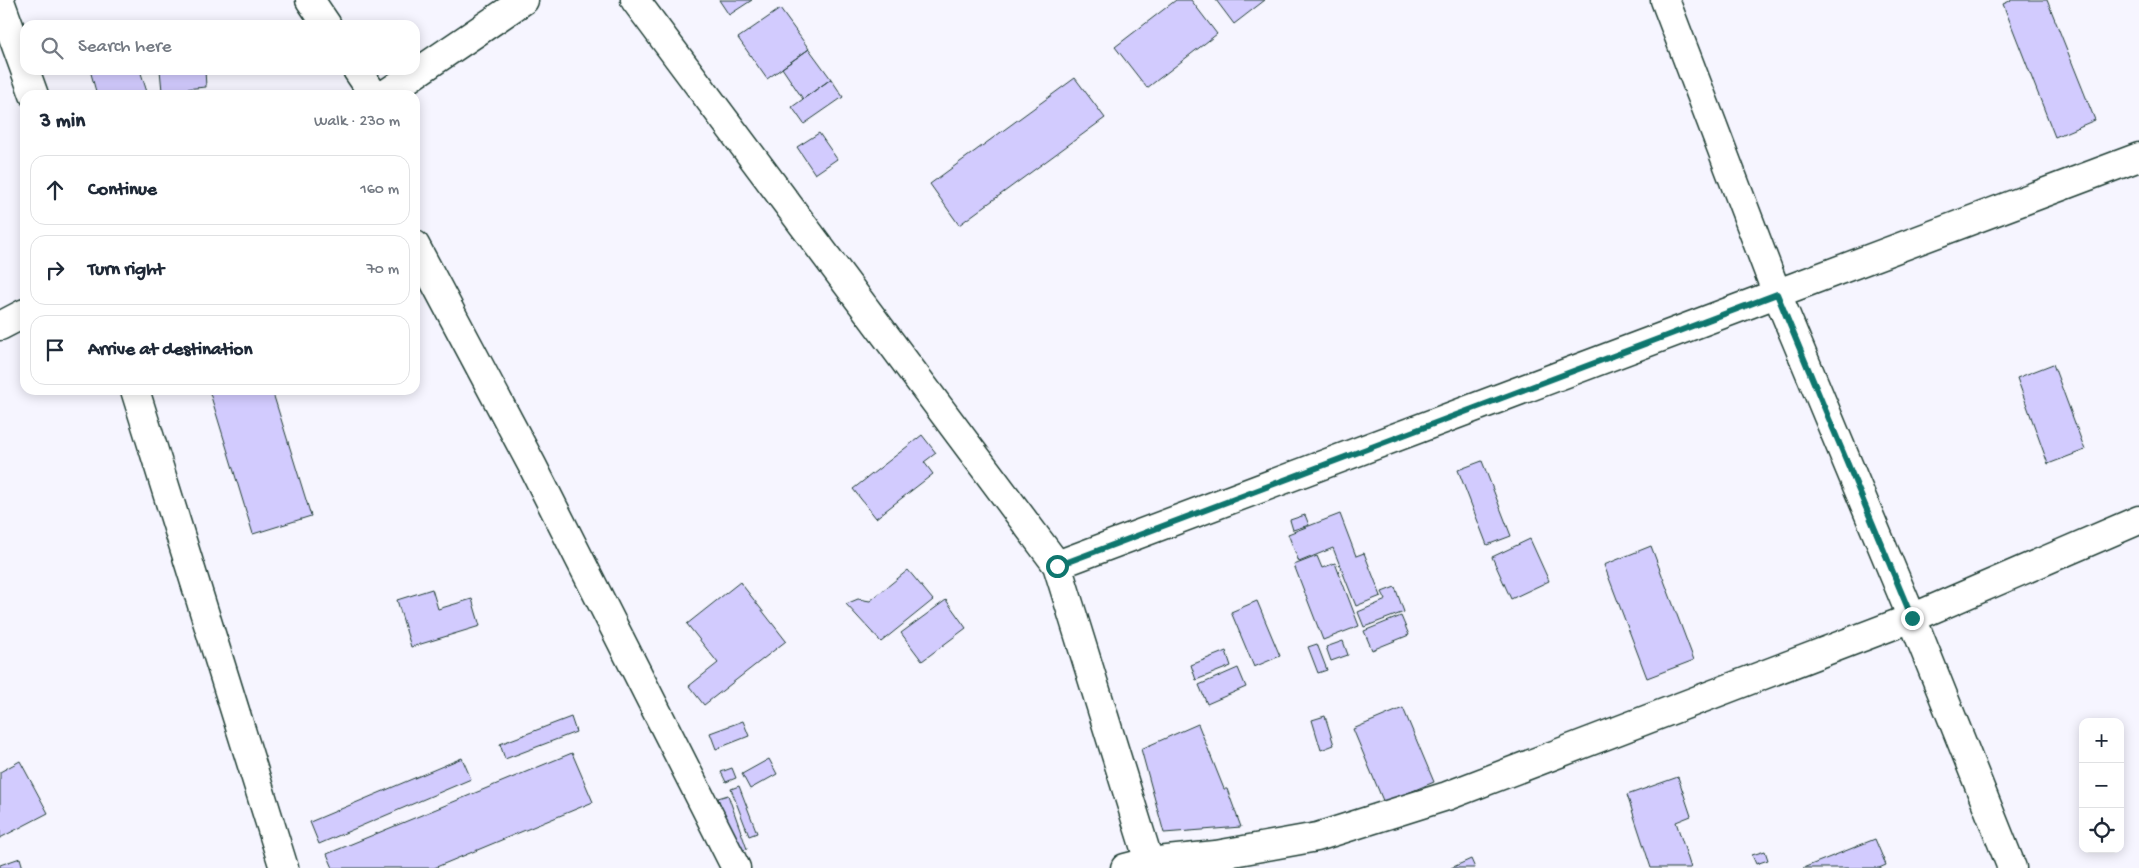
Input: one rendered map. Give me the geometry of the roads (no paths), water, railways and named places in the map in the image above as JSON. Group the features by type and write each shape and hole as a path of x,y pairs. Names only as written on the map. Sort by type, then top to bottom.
{"street":[{"path":"310,0 324,20"},
{"path":"420,71 524,0"},
{"path":"635,0 1057,566 1141,866 1317,837 1447,796 1912,618 2139,520"},
{"path":"1665,0 1777,294 1912,618 2012,868"},
{"path":"0,1 20,56"},
{"path":"27,75 32,90"},
{"path":"360,75 371,90"},
{"path":"391,90 413,75"},
{"path":"1057,566 2139,157"},
{"path":"420,254 532,464 736,868"},
{"path":"0,326 20,316"},
{"path":"137,395 284,868"}]}
